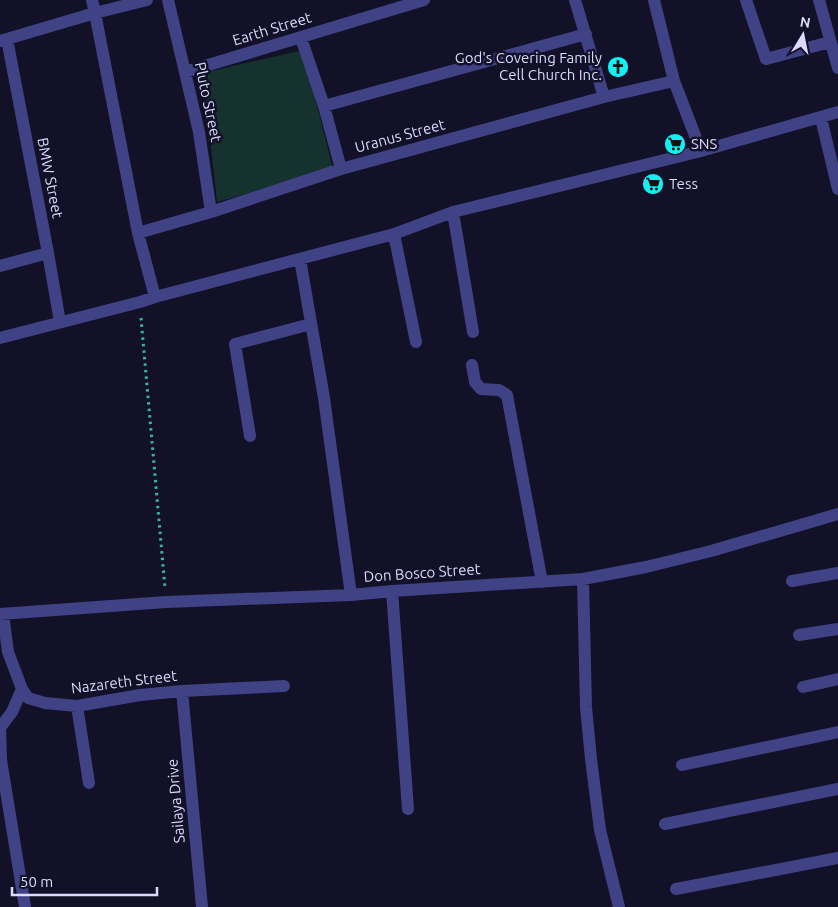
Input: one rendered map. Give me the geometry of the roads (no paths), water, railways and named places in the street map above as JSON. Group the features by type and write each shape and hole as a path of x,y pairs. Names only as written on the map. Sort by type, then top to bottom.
{"street":[{"path":"92,0 138,233 155,297"},
{"path":"4,40 147,0"},
{"name":"Pluto Street","path":"168,0 199,132 211,212"},
{"name":"Earth Street","path":"186,72 424,0"},
{"path":"575,0 604,97"},
{"path":"654,0 674,80 701,151"},
{"path":"746,0 766,58 830,42"},
{"path":"819,0 838,68"},
{"path":"324,106 586,34"},
{"path":"301,38 324,106 341,169"},
{"name":"BMW Street","path":"4,40 48,253 60,322"},
{"name":"Uranus Street","path":"138,233 211,212 341,169 604,97 674,80"},
{"path":"0,338 394,234 453,212 701,151 838,112"},
{"path":"821,118 838,189"},
{"path":"453,212 473,332"},
{"path":"394,234 416,342"},
{"path":"0,266 48,253"},
{"path":"300,259 324,398 351,595"},
{"path":"250,436 235,344 311,324"},
{"path":"472,365 475,382 481,389 498,390 507,395 542,582"},
{"name":"Don Bosco Street","path":"1,614 166,602 351,595 583,579 646,567 710,551 838,514"},
{"path":"792,581 838,573"},
{"path":"583,579 586,707 591,759 600,830 619,907"},
{"path":"392,591 408,809"},
{"path":"1,614 8,652 22,690 12,712 0,728 1,760 25,907"},
{"path":"799,635 838,629"},
{"path":"803,687 838,679"},
{"name":"Nazareth Street","path":"22,690 28,698 45,703 77,706 140,695 284,686"},
{"name":"Sailaya Drive","path":"182,691 202,907"},
{"path":"77,706 89,783"},
{"path":"682,765 838,732"},
{"path":"665,824 838,789"},
{"path":"676,889 838,858"}],"place":[{"name":"God's Covering Family Cell Church Inc.","path":"618,67"},
{"name":"SNS","path":"675,144"},
{"name":"Tess","path":"653,184"}]}
